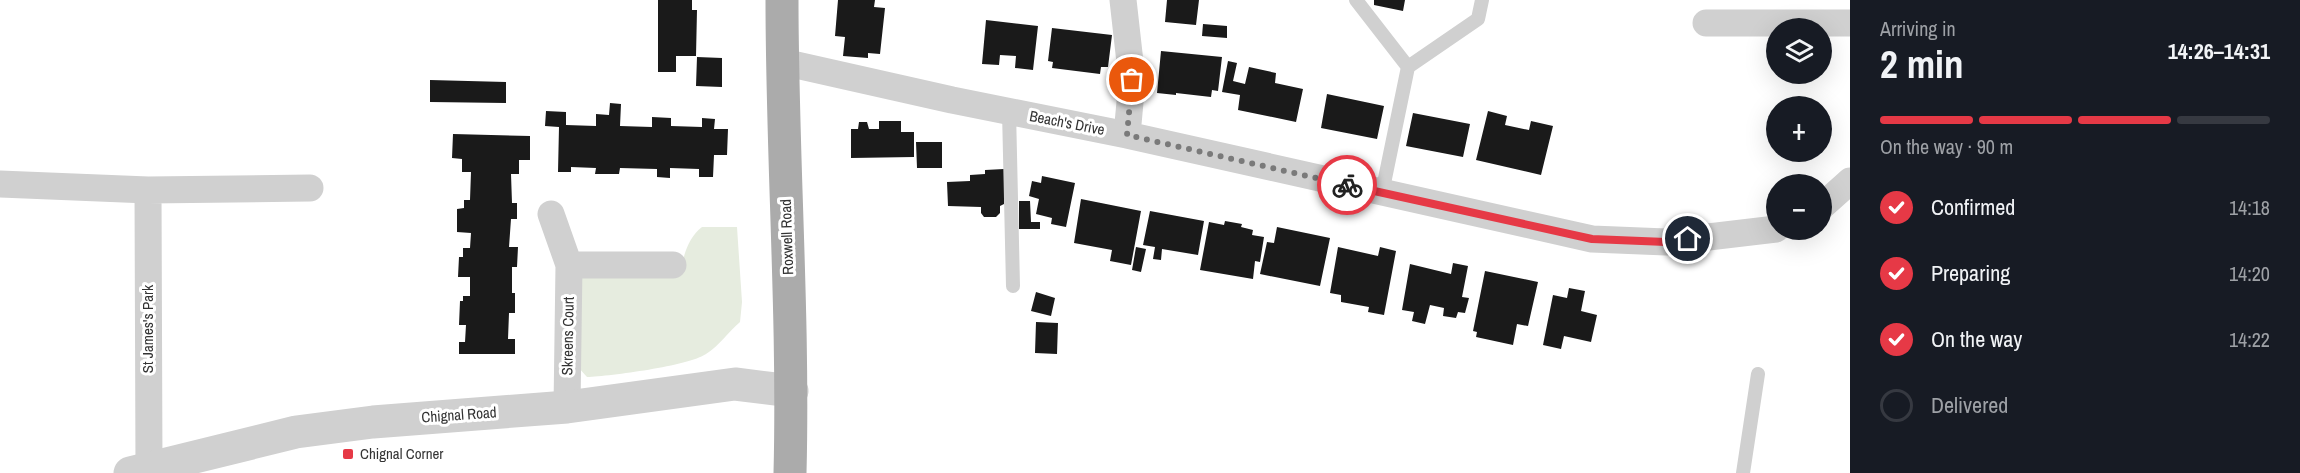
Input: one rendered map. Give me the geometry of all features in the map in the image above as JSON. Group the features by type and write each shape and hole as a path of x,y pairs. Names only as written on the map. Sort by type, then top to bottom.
{"main road":[{"name":"Roxwell Road","path":"782,0 792,391 790,473"}],"street":[{"path":"1123,0 1132,80 1127,135"},
{"path":"1706,23 1850,22"},
{"name":"Beach's Drive","path":"783,62 1127,135 1592,239 1666,242 1766,230"},
{"path":"1832,197 1850,181"},
{"path":"0,184 148,190 310,188"},
{"name":"St James's Park","path":"140,470 148,190"},
{"name":"Skreens Court","path":"551,214 569,265 567,407"},
{"path":"569,265 673,265"},
{"name":"Chignal Road","path":"140,470 296,432 373,422 567,407 735,384 792,391"}],"lane":[{"path":"1356,0 1408,66"},
{"path":"1382,193 1408,66 1478,19 1482,0"},
{"path":"1009,111 1013,286"},
{"path":"1743,473 1758,374"}],"shaded area":[{"path":"702,227 737,227 742,302 740,322 711,351 697,358 649,370 587,377 578,367 575,355 582,275 680,270 690,241"}],"building":[{"path":"658,0 692,0 692,10 697,10 696,56 676,56 676,72 658,72"},
{"path":"838,0 875,0 874,7 885,8 880,54 868,53 868,58 843,56 845,37 835,36"},
{"path":"1167,0 1199,0 1196,25 1165,22"},
{"path":"1374,0 1405,0 1403,11 1374,5"},
{"path":"986,20 1038,26 1033,70 1015,68 1016,56 1000,55 999,65 982,64"},
{"path":"1203,24 1227,26 1227,38 1202,36"},
{"path":"1052,28 1112,35 1108,67 1101,67 1100,74 1052,68 1053,62 1048,61"},
{"path":"1161,51 1222,57 1218,91 1212,90 1211,97 1157,93"},
{"path":"697,57 722,58 722,87 696,86"},
{"path":"1228,61 1237,63 1233,81 1245,84 1249,67 1276,73 1275,83 1303,89 1296,122 1238,110 1240,95 1222,92"},
{"path":"430,80 506,82 506,103 430,102"},
{"path":"1327,94 1384,106 1377,139 1321,128"},
{"path":"610,103 621,104 620,126 652,127 652,117 671,118 671,126 702,127 702,118 715,119 714,129 728,129 727,155 714,155 713,177 699,177 699,169 670,168 670,178 657,177 657,169 620,168 619,174 595,174 596,168 571,167 571,172 558,172 559,127 545,126 546,111 566,112 566,125 596,126 596,114 609,115"},
{"path":"1488,111 1507,116 1505,125 1529,130 1531,121 1553,126 1541,175 1476,160"},
{"path":"1413,113 1470,124 1463,157 1406,146"},
{"path":"879,121 901,121 901,132 914,132 914,157 851,158 851,129 858,129 859,122 867,122 869,129 879,129"},
{"path":"453,134 530,136 530,160 519,160 519,174 511,174 512,203 517,203 517,219 511,219 509,247 518,247 517,267 512,267 515,313 509,313 508,339 515,339 515,354 459,354 459,342 465,342 466,325 459,325 460,301 463,301 463,296 470,296 470,277 458,277 459,257 463,257 463,248 470,248 471,233 457,232 457,209 464,208 464,200 470,200 471,172 462,172 462,159 452,158"},
{"path":"916,142 942,142 942,168 917,168"},
{"path":"1004,169 1004,204 1000,206 1000,213 996,217 984,217 981,207 948,206 947,182 970,181 970,175 985,174 985,170"},
{"path":"1042,176 1075,183 1066,227 1051,224 1052,218 1036,214 1039,199 1029,196 1032,181 1041,183"},
{"path":"1081,199 1141,211 1131,265 1110,261 1112,250 1074,243"},
{"path":"1019,201 1030,201 1031,222 1040,222 1040,229 1019,229"},
{"path":"1150,211 1204,221 1198,255 1162,249 1161,260 1153,259 1155,247 1143,245"},
{"path":"1225,221 1242,224 1241,227 1253,230 1252,235 1264,237 1260,262 1255,261 1253,279 1200,270 1209,222 1224,225"},
{"path":"1277,227 1330,238 1320,286 1260,274 1267,242 1274,243"},
{"path":"1136,247 1146,249 1141,272 1132,270"},
{"path":"1338,247 1378,256 1380,247 1396,251 1384,315 1368,312 1369,307 1341,302 1341,295 1330,293"},
{"path":"1453,263 1468,266 1462,297 1469,298 1465,313 1458,312 1456,318 1443,316 1444,308 1430,305 1425,324 1412,321 1414,312 1402,310 1410,264 1451,274"},
{"path":"1485,271 1538,282 1528,326 1517,324 1513,345 1476,337 1477,332 1473,331"},
{"path":"1569,288 1585,291 1581,311 1597,315 1591,342 1564,336 1561,349 1543,345 1553,295 1567,298"},
{"path":"1036,292 1055,298 1051,316 1031,311"},
{"path":"1036,322 1058,323 1057,354 1035,353"}],"way so far":[{"path":"1132,80 1127,135 1347,185"}],"place":[{"name":"Chignal Corner","path":"348,454"}],"route":[{"path":"1347,185 1592,239 1666,242 1688,239"}]}
